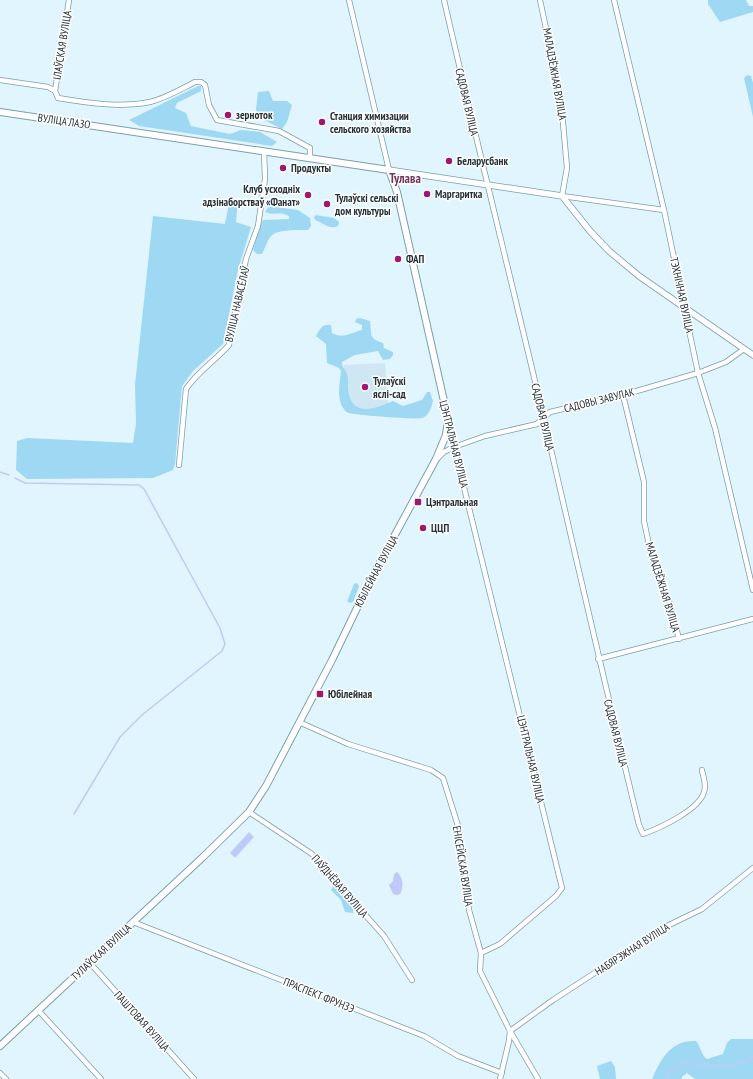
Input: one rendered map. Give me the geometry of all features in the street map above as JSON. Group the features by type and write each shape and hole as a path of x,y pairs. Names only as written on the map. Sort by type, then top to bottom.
{"main road":[{"name":"ВУЛІЦА ЛАЗО","path":"0,112 389,170"},
{"name":"ЦЭНТРАЛЬНАЯ ВУЛІЦА","path":"389,170 397,192 448,419"},
{"name":"ЮБІЛЕЙНАЯ ВУЛІЦА","path":"249,812 266,786 371,579 436,459 446,435 448,419"},
{"name":"ТУЛАЎСКАЯ ВУЛІЦА","path":"0,1046 203,858 249,812"}],"street":[{"name":"ІЛАЎСКАЯ ВУЛІЦА","path":"55,91 69,0"},
{"name":"ЦЭНТРАЛЬНАЯ ВУЛІЦА","path":"349,0 389,170"},
{"name":"САДОВАЯ ВУЛІЦА","path":"444,0 486,184 543,417 598,659 639,826 643,834 683,814 698,803 704,794 706,787 702,770"},
{"name":"МАЛАДЗЁЖНАЯ ВУЛІЦА","path":"540,0 562,100 567,168 562,196"},
{"name":"ТЭХНІЧНАЯ ВУЛІЦА","path":"614,0 664,210 686,309 698,374 715,428 753,590"},
{"path":"0,80 48,87 55,91 58,98 114,104 149,102 195,82 201,82 205,85 209,105 217,120 279,131 310,148 310,158"},
{"name":"ВУЛІЦА НАВАСЁЛАЎ","path":"179,465 186,389 192,379 220,355 229,345 246,259 258,226 265,179 264,151"},
{"path":"389,170 664,210"},
{"path":"562,196 590,231 609,251 686,309 753,355"},
{"name":"САДОВЫ ЗАВУЛАК","path":"436,459 444,452 454,447 485,436 537,424 550,412 623,395 698,374 726,362 744,349"},
{"name":"МАЛАДЗЁЖНАЯ ВУЛІЦА","path":"623,395 644,482 644,521 652,558 670,604 679,639"},
{"name":"ЦЭНТРАЛЬНАЯ ВУЛІЦА","path":"448,419 477,533 562,888 556,896 500,944 481,953"},
{"path":"598,659 753,619"},
{"name":"ЕНІСЕЙСКАЯ ВУЛІЦА","path":"299,722 348,744 431,770 442,778 459,829 470,910 481,953 480,971 510,1031 538,1079"},
{"name":"ПАЎДНЁВАЯ ВУЛІЦА","path":"249,812 312,854 318,860 384,936 412,980"},
{"name":"НАБЯРЭЖНАЯ ВУЛІЦА","path":"510,1031 553,1000 667,926 702,909 753,868"},
{"name":"ПРАСПЕКТ ФРУНЗЭ","path":"133,922 424,1036 458,1056 502,1073"},
{"name":"ПАШТОВАЯ ВУЛІЦА","path":"90,963 194,1079"},
{"path":"38,1010 101,1079"},
{"path":"500,1079 510,1031"},
{"path":"0,1073 6,1079"}],"shaded area":[{"path":"708,0 746,0 749,6 753,6 753,12 720,22 708,4"},
{"path":"747,75 751,76 753,83 753,117 744,78"},
{"path":"198,86 201,86 201,91 177,103 175,108 186,113 191,126 230,134 241,130 260,132 277,142 272,146 139,126 129,120"},
{"path":"269,91 273,101 287,101 292,105 287,122 282,129 258,117 256,109 258,92"},
{"path":"230,198 238,200 236,222 251,227 238,270 223,344 193,371 182,386 175,464 173,470 153,478 27,479 16,470 17,441 27,438 133,443 136,424 135,385 153,216 225,224"},
{"path":"269,206 298,210 310,218 311,226 308,230 288,230 274,234 268,240 262,254 257,254 253,250 260,225 263,220 289,219 289,216 286,215 265,212"},
{"path":"316,215 334,218 339,222 338,226 329,227 315,220 314,217"},
{"path":"360,318 370,321 373,338 383,343 384,348 393,352 393,355 390,359 383,360 378,351 355,355 342,362 347,374 348,392 352,402 362,409 375,408 393,401 403,406 422,400 427,392 430,392 433,401 429,411 424,417 409,418 373,416 348,413 344,410 339,395 341,371 339,368 327,363 326,344 316,336 325,325 331,325 332,333 336,335 347,335 362,330 362,325 355,322 356,319"},
{"name":"Тулаўскі яслі-сад","path":"385,363 389,411 344,410 344,365"},
{"path":"357,583 359,586 353,602 350,603 347,601 354,584"},
{"path":"249,832 254,837 235,858 230,853"},
{"path":"397,872 402,879 402,885 400,894 397,895 393,894 389,885 393,881 394,874"},
{"path":"334,884 339,885 349,898 353,913 345,912 341,900 331,890"},
{"path":"731,1039 753,1039 753,1079 695,1079 687,1073 682,1077 682,1079 652,1079 659,1064 673,1047 679,1044 696,1041 703,1055 707,1059 723,1054 727,1043"},
{"path":"611,1061 615,1067 616,1079 600,1079 597,1066"}],"waterway":[{"path":"0,472 9,475"},
{"path":"15,478 25,483 139,485 144,489 220,628 225,644 222,651 142,715 120,737 74,814"},
{"path":"666,1079 669,1072 682,1063 720,1066 739,1064 747,1061 753,1056"}],"place":[{"name":"зерноток","path":"228,115"},
{"name":"Станция химизации сельского хозяйства","path":"322,122"},
{"name":"Беларусбанк","path":"449,161"},
{"name":"Продукты","path":"283,168"},
{"name":"Маргаритка","path":"427,194"},
{"name":"Клуб усходніх адзінаборстваў «Фанат»","path":"308,195"},
{"name":"Тулаўскі сельскі дом культуры","path":"327,204"},
{"name":"ФАП","path":"398,259"},
{"name":"Тулаўскі яслі-сад","path":"365,387"},
{"name":"Цэнтральная","path":"418,502"},
{"name":"ЦЦП","path":"423,528"},
{"name":"Юбілейная","path":"320,694"}],"district":[{"name":"Тулава","path":"405,178"}]}
